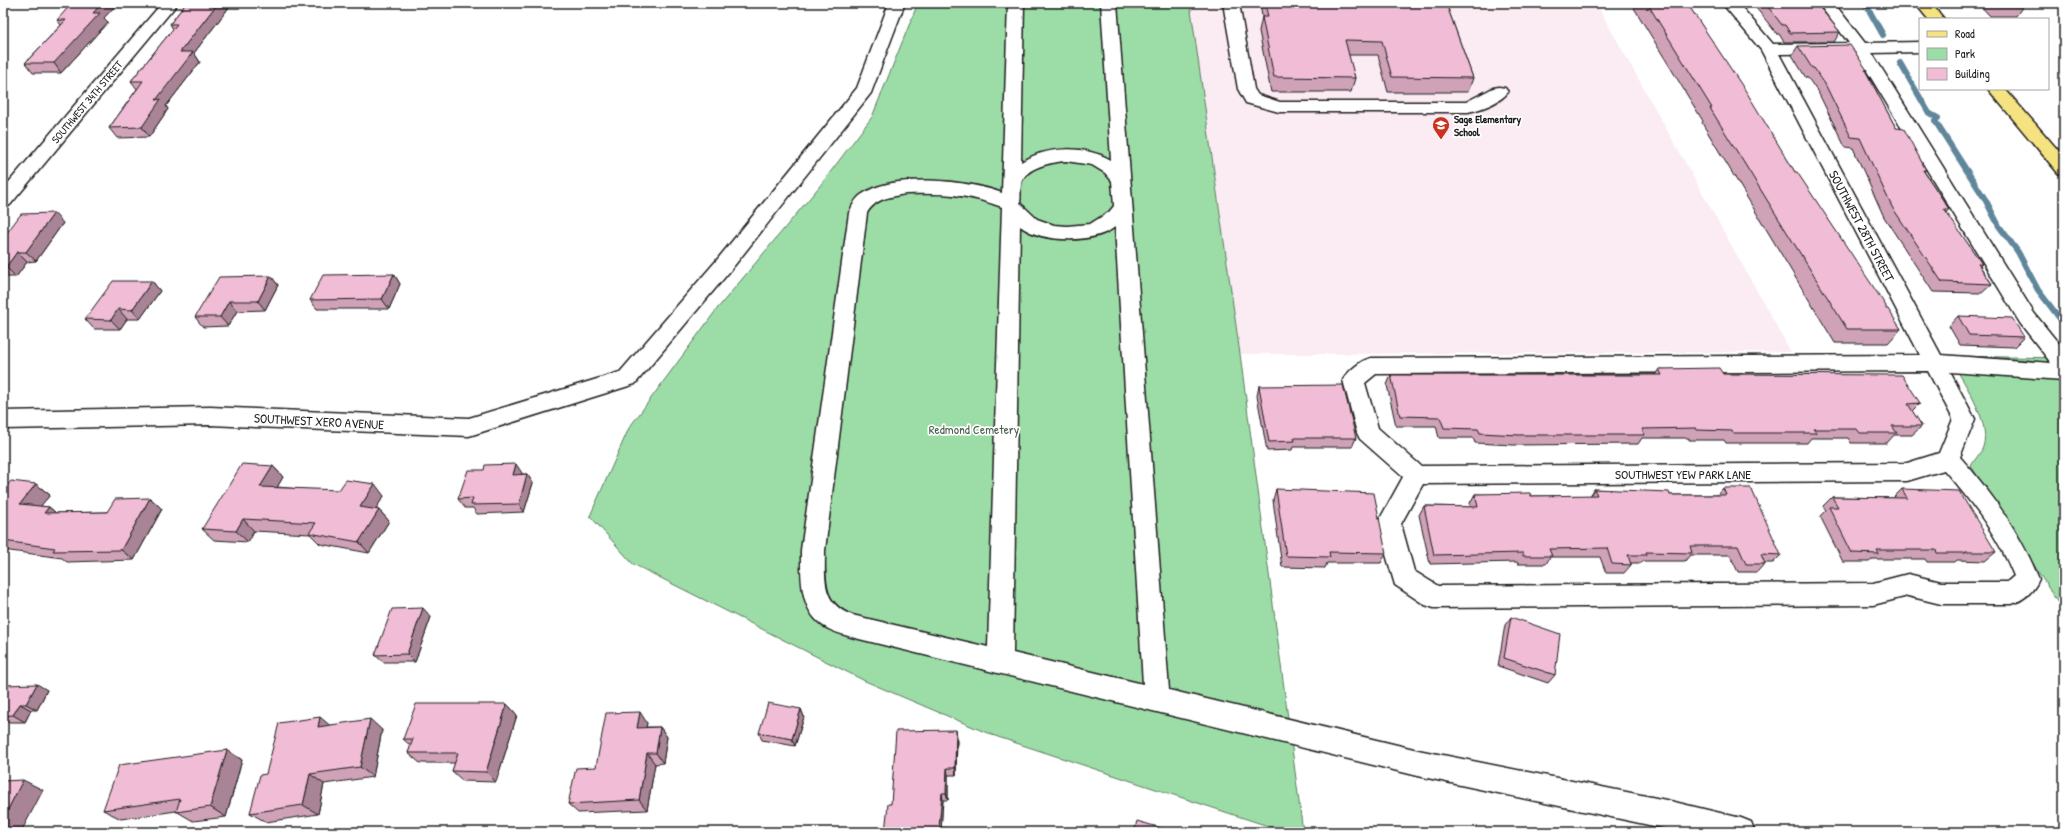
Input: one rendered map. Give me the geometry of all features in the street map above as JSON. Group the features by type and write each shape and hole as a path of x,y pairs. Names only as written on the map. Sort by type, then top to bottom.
{"main road":[{"path":"1923,3 1935,18"},
{"path":"1997,90 2064,169"}],"street":[{"name":"SOUTHWEST 34TH STREET","path":"3,201 170,3"},
{"name":"SOUTHWEST XERO AVENUE","path":"3,420 210,416 469,427 627,378 723,266 865,89 897,3"},
{"path":"1000,662 1016,3"},
{"path":"1109,3 1157,700"},
{"path":"1231,3 1246,89 1252,99 1279,107 1468,107 1482,102 1499,92"},
{"name":"SOUTHWEST 28TH STREET","path":"1730,3 1768,49 1964,419 1948,459"},
{"path":"1826,3 1861,48 2027,318 2064,366"},
{"path":"1768,49 1919,47"},
{"path":"1121,180 1112,169 1102,163 1085,157 1066,155 1042,158 1022,169 1011,193 1021,217 1030,224 1054,232 1081,232 1105,224 1114,218 1123,206"},
{"path":"1011,193 986,194 965,190 902,188 880,192 867,200 858,212 813,550 813,584 819,604 830,617 851,626 1418,763 1666,814 1741,832"},
{"path":"1948,459 1974,488 2018,555 2027,579 2012,593 1942,593 1908,585 1873,594 1434,597 1404,577 1389,524 1416,475 1368,433 1354,380 1371,366 1934,363 2064,372"},
{"name":"SOUTHWEST YEW PARK LANE","path":"1416,475 1907,472 1948,459"}],"shaded area":[{"name":"Sage Elementary School","path":"1190,3 1596,3 1791,352 1240,354"}],"green space":[{"name":"Redmond Cemetery","path":"918,3 1190,3 1240,354 1303,832 1286,832 992,735 865,681 633,564 590,516 629,428 717,309 819,187 872,117"},
{"path":"1948,356 2064,358 2064,603 2058,603 1971,466 1983,447 1985,437 1983,425 1974,400"}],"building":[{"path":"72,3 102,3 93,13 100,13 54,63 25,63 66,20 57,20"},
{"path":"186,3 218,3 180,52 193,52 156,100 161,99 142,127 109,128 143,81 131,81 177,24 170,24"},
{"name":"Sage Elementary School","path":"1265,3 1446,3 1473,78 1392,77 1382,41 1345,40 1355,78 1274,77 1262,17 1268,17"},
{"path":"1647,3 1687,3 1747,93 1795,172 1797,172 1886,306 1886,309 1888,309 1901,329 1847,329 1710,108 1712,108"},
{"path":"1765,3 1816,3 1840,32 1790,33 1785,25 1782,25"},
{"path":"1994,3 2020,3 2023,6 1998,6"},
{"path":"1850,45 1867,70 1865,70 1896,128 1904,129 1926,170 1923,170 1949,209 1944,209 1982,264 1978,264 1992,284 1942,282 1892,207 1860,138 1851,137 1825,84 1814,68 1812,68 1798,46"},
{"path":"54,213 26,252 17,252 6,267 3,267 3,238 21,214"},
{"path":"394,274 382,299 310,300 323,275"},
{"path":"271,276 258,301 229,301 220,317 195,317 219,277"},
{"path":"113,281 152,281 132,310 118,309 111,320 85,319"},
{"path":"1958,316 2012,318 2024,337 1969,335"},
{"path":"1719,368 1723,374 1902,375 1920,403 1908,404 1922,426 1892,426 1897,433 1860,433 1857,429 1814,429 1816,433 1733,433 1732,431 1697,430 1696,428 1642,429 1645,435 1519,435 1480,433 1478,429 1444,428 1440,417 1400,416 1391,375 1662,375 1659,369"},
{"path":"1343,385 1356,438 1294,438 1295,441 1269,442 1259,386"},
{"path":"242,464 273,466 260,487 339,490 346,480 375,484 360,507 379,510 359,542 309,533 316,523 243,519 236,531 202,529"},
{"path":"516,464 513,475 527,474 519,504 471,505 473,498 458,499 468,470 484,470 485,465"},
{"path":"11,481 36,484 20,504 49,507 44,513 107,512 115,499 150,498 121,550 53,551 55,548 3,541 3,490"},
{"path":"1723,488 1751,488 1781,555 1761,554 1765,564 1746,564 1738,546 1690,546 1692,553 1646,552 1647,555 1628,555 1631,565 1612,564 1607,548 1549,549 1552,556 1523,556 1523,553 1434,555 1424,506 1478,507 1475,494 1530,493 1531,496 1597,495 1594,489 1669,492 1670,495 1726,495"},
{"path":"1276,489 1374,493 1386,553 1329,552 1330,557 1286,556"},
{"path":"1902,489 1959,491 1996,552 1937,553 1936,550 1877,550 1879,554 1852,553 1829,507 1838,507 1832,497 1907,498"},
{"path":"423,608 407,654 375,655 392,609"},
{"path":"1511,617 1560,634 1555,675 1504,658"},
{"path":"37,684 26,704 20,704 13,715 3,716 3,685"},
{"path":"768,703 801,709 792,739 759,733"},
{"path":"416,704 507,704 486,772 452,771 458,753 408,753 413,739 403,739"},
{"path":"640,712 637,728 660,727 656,753 647,753 639,800 568,804 576,768 596,767 606,713"},
{"path":"320,717 318,727 370,719 360,767 310,774 303,805 250,813 260,775 266,774 279,723"},
{"path":"956,730 955,768 947,768 946,793 942,793 939,828 947,828 947,832 885,832 888,804 891,804 896,731"},
{"path":"227,750 210,807 176,812 180,799 103,810 119,765"},
{"path":"23,780 3,819 3,781"},
{"path":"1137,821 1168,830 1168,832 1134,832"}],"waterway":[{"path":"1865,3 1883,35"},
{"path":"1900,63 1929,113 1938,118 1935,121 1985,199 1999,226 2018,252 2038,290 2064,324"}],"place":[{"name":"Sage Elementary School","path":"1441,140"}]}
